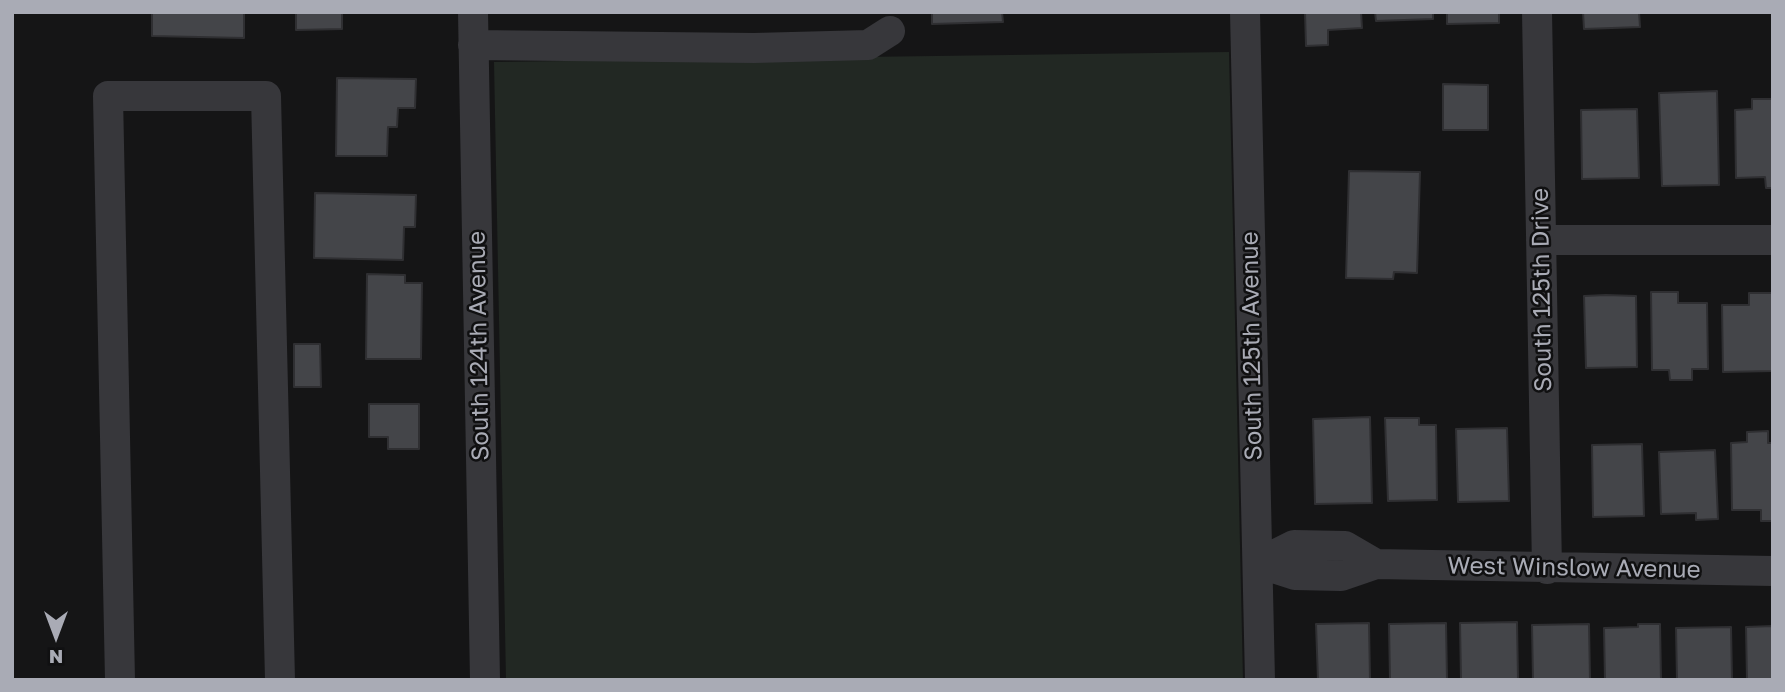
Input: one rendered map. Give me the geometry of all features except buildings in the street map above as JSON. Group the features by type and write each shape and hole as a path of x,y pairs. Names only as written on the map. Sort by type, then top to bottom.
{"street":[{"name":"South 124th Avenue","path":"473,12 485,680"},
{"name":"South 125th Avenue","path":"1245,12 1260,680"},
{"name":"South 125th Drive","path":"1537,12 1547,569"},
{"path":"473,45 754,48 867,45 890,31"},
{"path":"120,680 108,96 266,96 280,680"},
{"path":"1541,240 1773,240"},
{"name":"West Winslow Avenue","path":"1258,563 1294,575 1341,576 1376,564 1773,571"}],"shaded area":[{"path":"1229,52 1243,680 506,680 494,62"}]}
